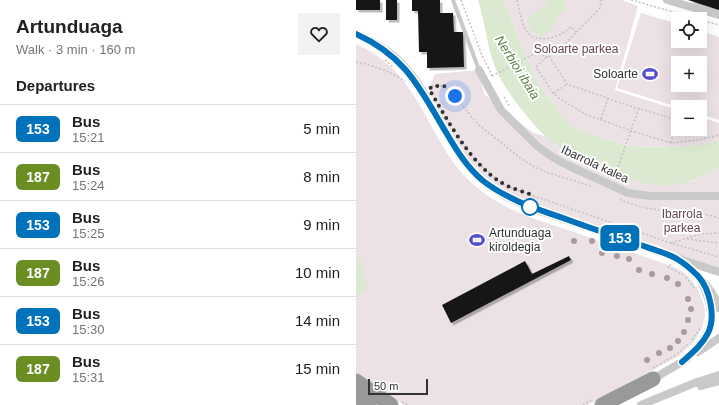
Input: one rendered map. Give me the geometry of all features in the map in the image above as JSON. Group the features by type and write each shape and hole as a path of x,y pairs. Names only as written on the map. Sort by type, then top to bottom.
{"highway":[{"path":"598,402 653,374"},
{"path":"356,381 391,405"},
{"path":"356,395 368,405"}],"street":[{"path":"667,0 719,15"},
{"path":"356,34 382,48 407,70 423,93 461,156 470,168 494,188 524,205 719,272"},
{"name":"Ibarrola kalea","path":"482,69 501,110 537,146 567,165 613,181 628,192 650,196 719,196"},
{"path":"676,258 699,277 711,290 719,308"},
{"path":"682,362 701,344 711,324 711,304 708,294 699,277"},
{"path":"653,374 682,362 719,338"},
{"path":"641,405 719,375"},
{"path":"669,393 719,381"}],"lane":[{"path":"453,0 482,69"}],"path":[{"path":"461,0 483,58 492,76 534,54 548,57 567,84 671,118"},
{"path":"517,0 522,19 528,33 536,37 546,39 564,33 571,27 576,32"},
{"path":"601,0 600,8 560,49 536,67 538,73 554,94 585,114 670,143 698,140 719,135"},
{"path":"631,0 674,12"},
{"path":"707,21 719,25"},
{"path":"380,57 396,70"},
{"path":"356,62 391,73 405,81 400,76"},
{"path":"482,69 488,67"},
{"path":"554,94 567,84"},
{"path":"429,89 433,86 444,86 455,96 478,124 534,167 594,186"},
{"path":"601,119 608,98"},
{"path":"506,106 508,104 511,108"},
{"path":"613,181 639,108"},
{"path":"670,143 672,136"},
{"path":"460,139 469,152"},
{"path":"473,158 501,183 671,243 719,257"},
{"path":"618,197 623,201 658,210 710,215 719,218"},
{"path":"671,243 702,234 719,233"},
{"path":"686,238 719,243"},
{"path":"676,258 668,267 683,275 696,291"},
{"path":"653,374 691,341 700,328"},
{"path":"583,405 598,402"}],"green space":[{"name":"Soloarte parkea","path":"504,0 622,0 638,6 615,90 671,108 671,136 707,136 707,119 719,123 719,140 699,145 671,147 629,146 590,134 570,125 538,83"},
{"name":"Soloarte","path":"641,13 671,22 671,48 707,48 707,33 719,37 719,120 707,116 707,100 671,100 671,105 617,88"},
{"name":"Artunduaga kiroldegia","path":"356,44 376,55 394,70 415,98 451,160 462,174 475,186 497,202 546,223 674,267 685,273 698,290 704,305 705,315 702,329 693,343 677,357 588,405 404,405 356,374"},
{"name":"Ibarrola parkea","path":"479,70 484,94 532,132 547,137 556,146 690,182 719,168 719,269 524,205 494,188 453,143 429,89 435,74"}],"water":[{"name":"Nerbioi ibaia","path":"478,0 504,0 538,83 570,125 590,134 629,146 671,147 699,145 719,140 719,168 684,183 666,185 647,184 606,170 578,158 557,146 542,133 525,114 509,93 499,76 489,48"},
{"path":"549,0 564,0 566,4 565,9 557,18 547,34 543,35 533,32 528,23 530,17 532,14 544,7"},
{"path":"358,256 368,287 356,297 356,258"}],"building":[{"path":"356,0 380,0 380,10 356,10"},
{"path":"386,0 397,0 397,20 386,20"},
{"path":"412,0 440,0 440,13 453,13 454,32 463,32 464,67 427,68 427,52 419,52 418,11 412,11"},
{"path":"688,0 719,0 719,10"},
{"path":"569,256 571,260 451,323 442,305 525,261 532,274"}],"bus line":[{"name":"153","path":"356,34 382,48 407,70 423,93 461,156 470,168 494,188 524,205 676,258 699,277 708,294 711,304 711,324 698,348 682,362"}],"place":[{"name":"Soloarte","path":"650,74"},
{"name":"Artunduaga kiroldegia","path":"477,240"}],"route":[{"path":"455,96 444,86 433,86 429,89 449,123 473,158 501,183 516,190 530,194 530,207"}]}
